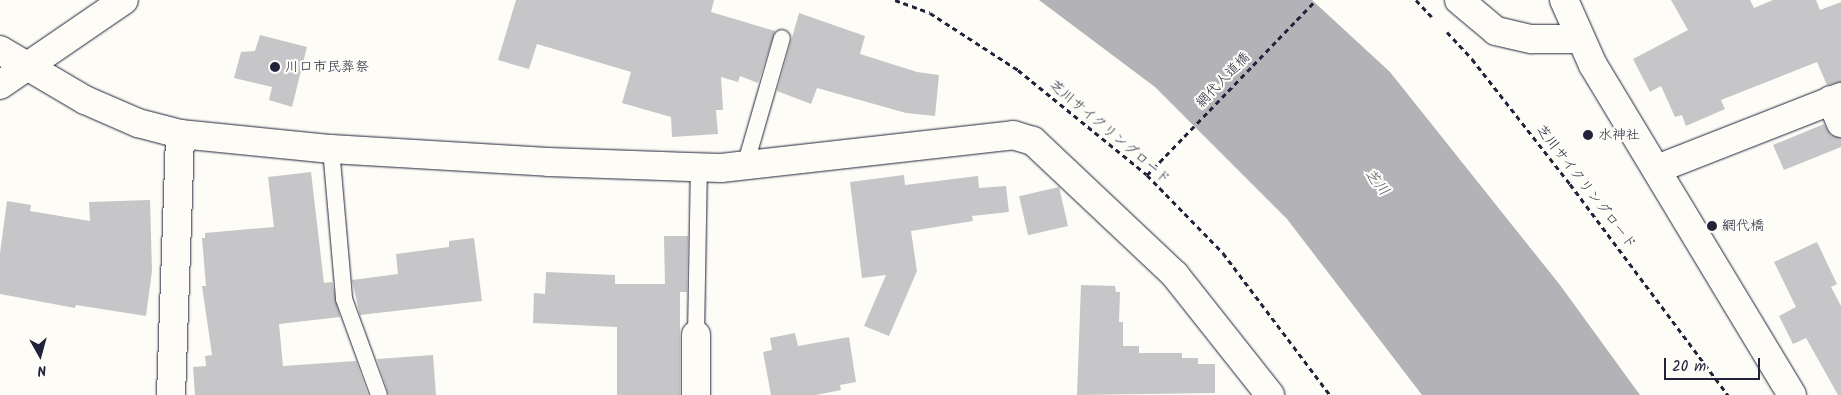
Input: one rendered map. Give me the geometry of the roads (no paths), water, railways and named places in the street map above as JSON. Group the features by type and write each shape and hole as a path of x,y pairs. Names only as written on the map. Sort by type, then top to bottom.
{"street":[{"path":"0,85 124,0"},
{"path":"1459,0 1496,31 1532,39 1580,39"},
{"path":"1564,0 1580,39 1792,395"},
{"path":"0,50 85,100 130,120 180,134 331,149 699,168 745,166 982,137 1013,135 1033,141 1175,275 1270,395"},
{"path":"1657,169 1838,107"},
{"path":"171,395 180,134"},
{"path":"696,334 696,395"}],"lane":[{"path":"745,166 782,38"},
{"path":"331,149 344,299 379,395"},
{"path":"696,334 699,168"}],"water":[{"name":"芝川","path":"1039,0 1312,0 1390,72 1560,285 1640,395 1422,395 1287,219 1155,87"}],"place":[{"name":"川口市民葬祭","path":"275,67"},
{"name":"水神社","path":"1588,135"},
{"name":"網代橋","path":"1712,226"}]}
